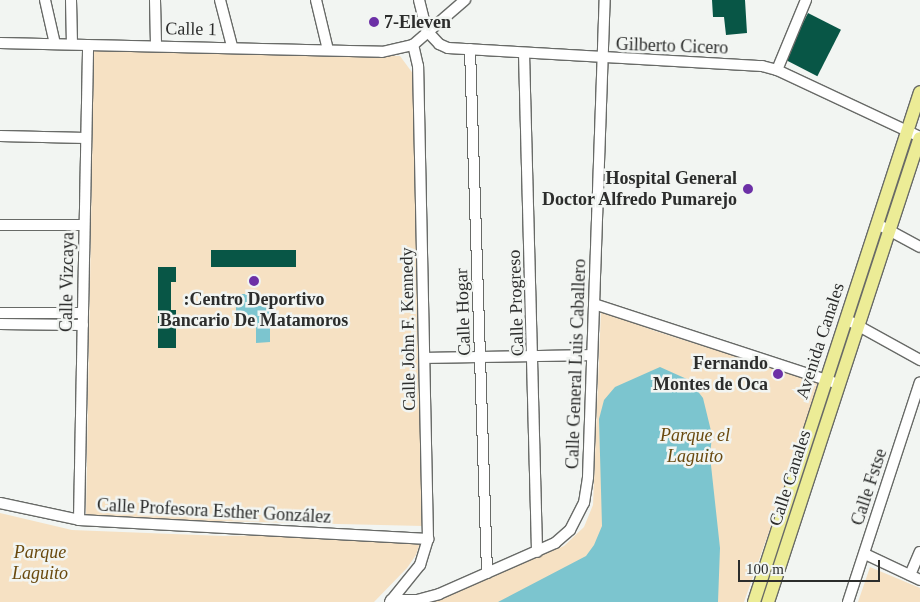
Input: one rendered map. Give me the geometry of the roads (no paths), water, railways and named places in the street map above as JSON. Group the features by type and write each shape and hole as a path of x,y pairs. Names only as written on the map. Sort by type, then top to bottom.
{"main road":[{"name":"Avenida Canales","path":"754,602 825,379 878,225 920,92"},
{"name":"Calle Canales","path":"768,602 860,327 920,137"}],"street":[{"path":"45,0 55,44"},
{"path":"71,0 72,44"},
{"path":"155,0 156,45"},
{"path":"220,0 232,46"},
{"path":"316,0 328,50"},
{"path":"419,0 427,31"},
{"path":"413,44 465,0"},
{"name":"Calle General Luis Caballero","path":"391,601 425,598 537,552 561,539 579,516 584,503 588,477 604,0"},
{"path":"777,70 806,0"},
{"name":"Gilberto Cicero","path":"427,31 439,44 470,49 602,59 762,66 777,70 920,137"},
{"name":"Calle 1","path":"0,43 232,46 382,52 413,44"},
{"name":"Calle Vizcaya","path":"79,520 88,44"},
{"name":"Calle John F. Kennedy","path":"391,601 420,566 428,539 426,358 418,66 413,44"},
{"name":"Calle Hogar","path":"470,49 482,357 486,573"},
{"name":"Calle Progreso","path":"524,53 534,356 537,552"},
{"path":"0,136 86,138"},
{"path":"0,225 84,225"},
{"path":"878,225 920,247"},
{"path":"594,304 840,385"},
{"path":"0,313 83,313"},
{"path":"846,319 920,360"},
{"path":"0,324 82,325"},
{"path":"426,358 592,355"},
{"name":"Calle Fstse","path":"848,602 920,382"},
{"name":"Calle Profesora Esther González","path":"0,503 79,520 428,539"},
{"path":"910,575 920,552"},
{"path":"865,554 920,580"}],"water":[{"path":"236,294 249,294 249,306 270,306 270,342 256,343 256,324 236,324"},
{"path":"660,367 689,380 703,398 712,435 710,456 720,548 718,602 498,602 586,556 594,545 602,526 599,419 604,400 615,387"}],"place":[{"name":"7-Eleven","path":"374,22"},
{"name":"Hospital General Doctor Alfredo Pumarejo","path":"748,189"},
{"name":":Centro Deportivo Bancario De Matamoros","path":"254,281"},
{"name":"Fernando Montes de Oca","path":"778,374"}],"park label":[{"name":"Parque el Laguito","path":"695,446"},
{"name":"Parque Laguito","path":"40,563"}]}
